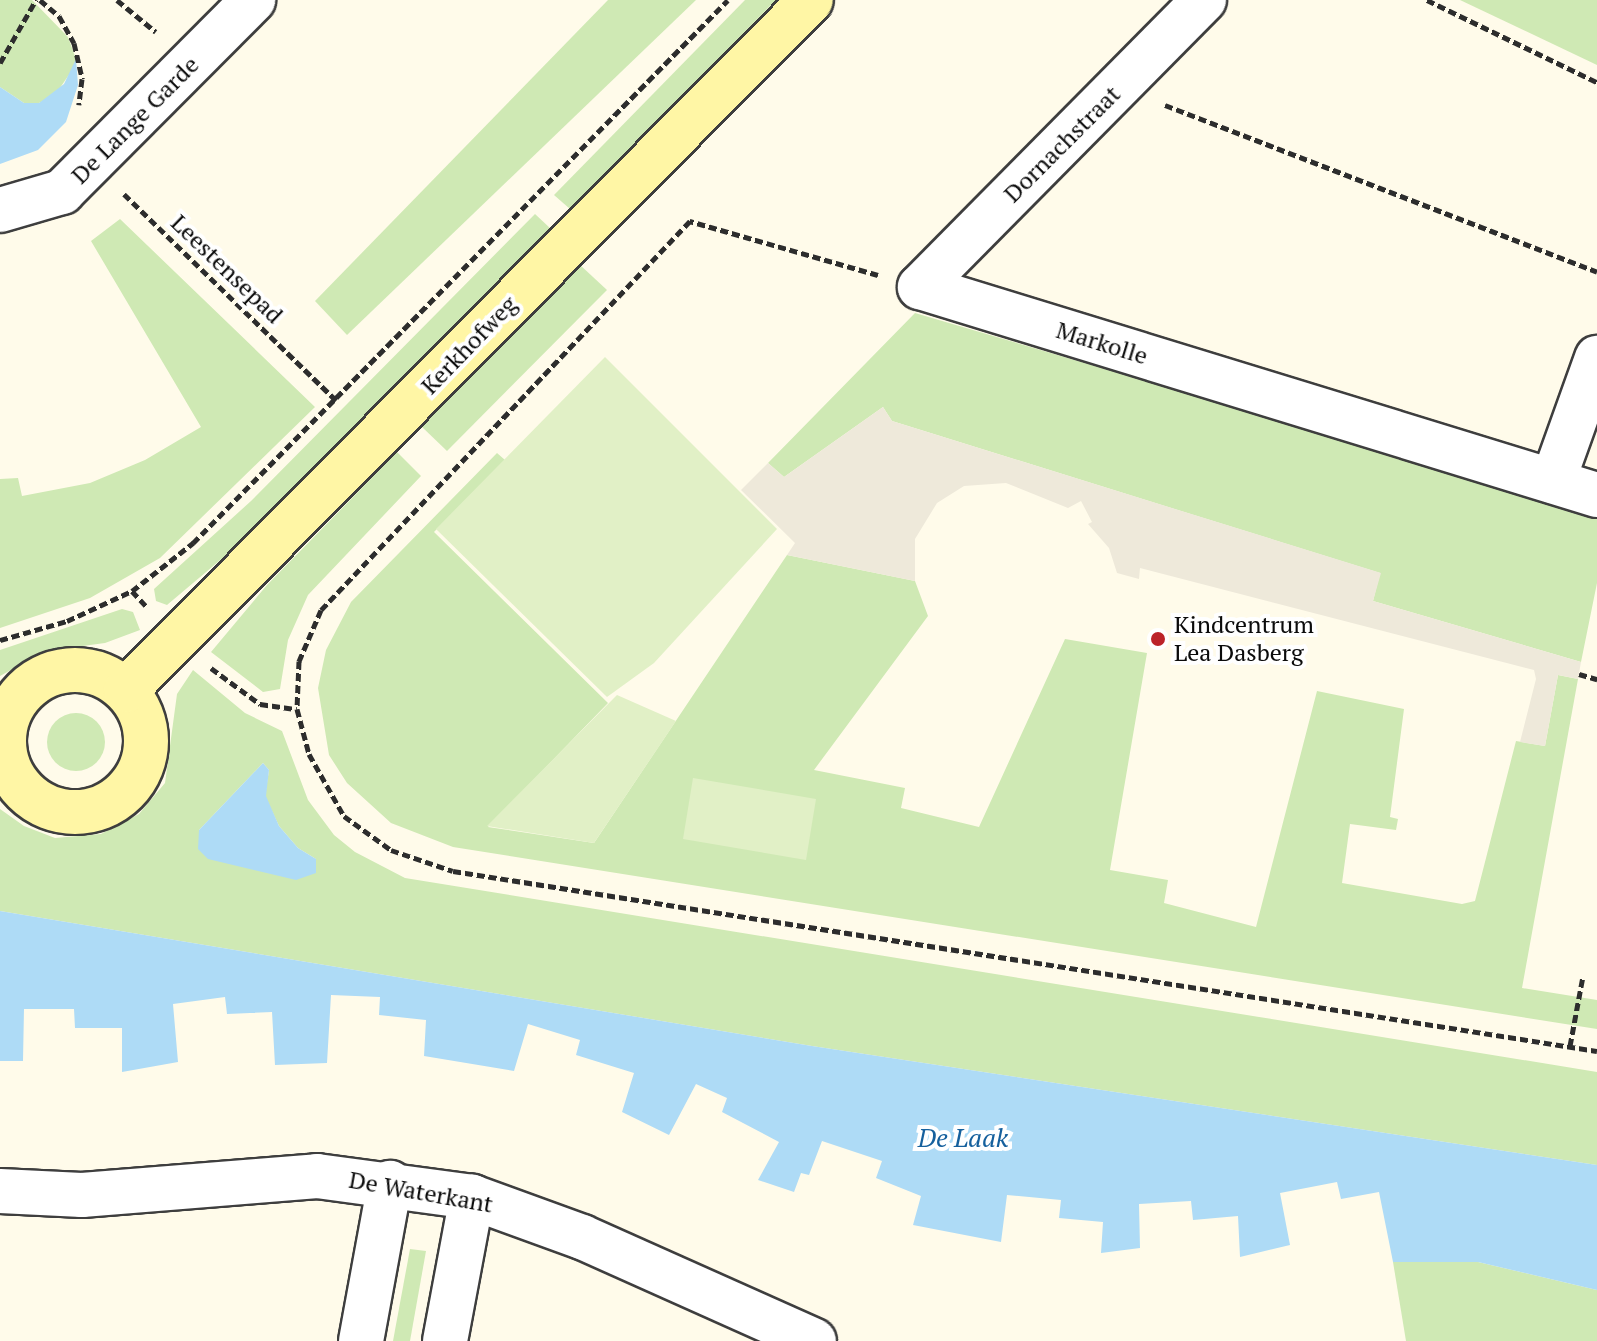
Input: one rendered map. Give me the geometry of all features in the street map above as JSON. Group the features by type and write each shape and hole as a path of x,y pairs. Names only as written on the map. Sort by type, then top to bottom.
{"street":[{"name":"De Lange Garde","path":"0,210 62,192 94,165 253,0"},
{"name":"Kerkhofweg","path":"126,690 811,0"},
{"name":"Dornachstraat","path":"920,287 1204,0"},
{"name":"Markolle","path":"920,287 1597,495"},
{"path":"1553,481 1597,358"},
{"path":"69,669 100,673 126,690 142,715 147,744 140,773 122,797 96,811 66,813 38,804 15,783 4,756 2,728 17,698 40,678 69,669"},
{"name":"De Waterkant","path":"0,1191 95,1194 305,1176 390,1183 472,1197 569,1231 814,1341"},
{"path":"361,1341 390,1183"},
{"path":"445,1341 472,1197"}],"path":[{"path":"0,63 38,0 59,16 74,43 82,79 77,111"},
{"path":"0,640 67,621 132,591 193,543 728,0"},
{"path":"1427,0 1597,82"},
{"path":"1118,87 1597,272"},
{"name":"Leestensepad","path":"94,165 336,400"},
{"path":"920,287 690,221 321,610 299,661 297,709 309,754 344,816 391,850 453,871 1597,1051"},
{"path":"179,640 246,697 277,709 297,709"},
{"path":"1579,674 1597,679"},
{"path":"1570,1046 1583,976"}],"green space":[{"path":"0,0 32,0 68,37 76,59 73,69 55,95 39,103 24,103 0,87"},
{"path":"608,0 696,0 347,335 315,301"},
{"path":"745,0 776,0 570,209 554,195"},
{"path":"1460,0 1597,0 1597,65"},
{"path":"535,214 551,229 244,540 167,605 156,601 154,589 251,501"},
{"path":"120,219 315,407 160,558 90,598 0,628 0,479 18,478 22,496 90,483 145,460 201,427 91,241"},
{"path":"579,264 607,290 447,451 421,426"},
{"path":"915,313 1597,514 1597,583 1581,662 1373,601 1380,573 892,421 883,407 784,477 768,463"},
{"path":"605,357 777,529 654,663 607,697 436,529"},
{"path":"397,452 421,476 308,595 288,640 280,689 263,692 211,652 267,585"},
{"path":"497,453 505,460 434,532 608,703 488,827 594,843 787,555 915,581 928,616 814,770 905,788 901,808 979,827 1065,639 1147,653 1110,870 1168,880 1164,903 1256,927 1317,691 1404,709 1390,817 1398,819 1396,830 1350,824 1342,883 1462,904 1475,901 1516,741 1545,746 1558,675 1578,679 1522,988 1597,1000 1597,1029 453,847 391,823 347,783 329,755 318,688 326,650 351,602"},
{"path":"122,609 133,612 140,630 105,643 45,651 0,676 0,650"},
{"path":"193,670 245,713 282,731 308,800 334,835 355,852 405,878 1597,1072 1597,1165 812,1046 0,911 0,809 24,826 55,838 101,834 139,814 165,783 177,694","holes":["263,763 269,770 265,796 279,826 298,848 316,859 199,830"]},
{"path":"617,695 676,721 594,843 487,826"},
{"path":"76,713 97,721 105,742 97,763 76,771 55,763 47,742 55,721"},
{"path":"693,778 816,799 806,860 683,839"},
{"path":"410,1249 426,1251 410,1341 393,1341"},
{"path":"1393,1262 1478,1262 1597,1290 1597,1341 1406,1341"}],"shaded area":[{"path":"883,407 892,421 1381,573 1373,601 1581,662 1578,679 1558,675 1545,746 1520,742 1536,679 1534,670 1140,568 1139,579 1117,573 1109,548 1088,524 1092,522 1081,501 1068,508 1006,483 964,486 937,503 915,539 915,581 787,555 795,543 741,490 768,463 784,477"}],"water":[{"path":"76,59 78,85 66,122 38,150 0,164 0,87 24,103 39,103 64,84"},
{"path":"263,763 269,770 266,796 279,826 298,848 316,859 316,873 296,880 208,859 198,849 199,830"},
{"name":"De Laak","path":"0,911 812,1046 1597,1165 1597,1290 1478,1262 1393,1262 1379,1192 1341,1199 1337,1182 1280,1193 1290,1245 1240,1257 1238,1216 1193,1220 1191,1201 1139,1204 1140,1248 1101,1253 1103,1222 1059,1218 1061,1200 1007,1195 1001,1242 913,1225 921,1196 876,1178 882,1161 822,1141 809,1175 801,1173 794,1192 758,1180 779,1142 722,1112 727,1098 696,1084 669,1135 622,1112 634,1073 576,1055 580,1040 528,1024 514,1071 424,1056 426,1020 379,1015 380,997 331,995 327,1063 275,1065 272,1012 227,1014 225,997 173,1004 178,1062 122,1072 122,1028 75,1028 74,1009 24,1009 23,1061 0,1061"}],"place":[{"name":"Kindcentrum Lea Dasberg","path":"1158,639"}]}
